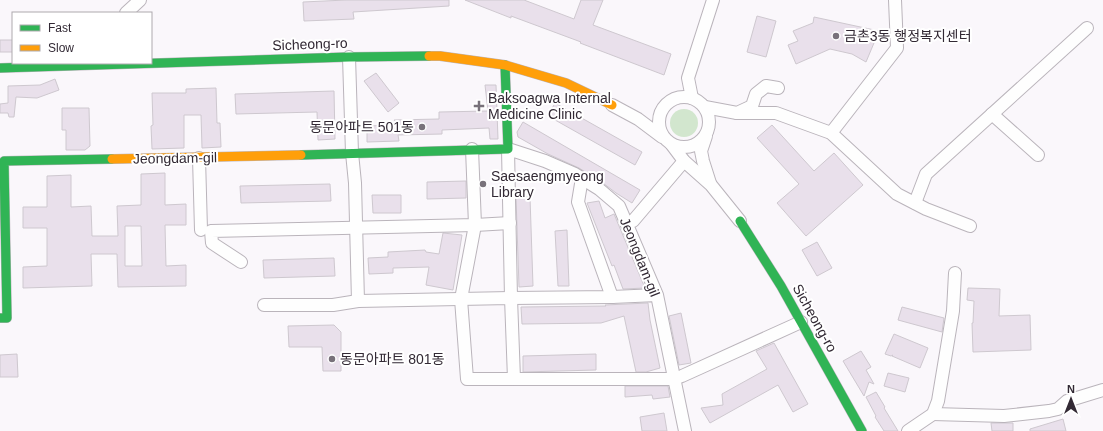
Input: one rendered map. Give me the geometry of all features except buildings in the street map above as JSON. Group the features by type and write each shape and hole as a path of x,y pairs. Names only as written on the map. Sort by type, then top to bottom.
{"street":[{"path":"127,12 140,0"},
{"path":"679,97 688,78 714,0"},
{"path":"832,133 898,48 895,0"},
{"path":"916,203 926,174 1087,28"},
{"name":"Sicheong-ro","path":"152,62 440,56 505,65 566,83 612,105"},
{"path":"349,57 352,153 357,227 358,301"},
{"name":"Sicheong-ro","path":"0,68 85,64"},
{"path":"505,65 514,379"},
{"path":"688,78 692,98"},
{"path":"737,113 752,106 756,94 766,86 778,88"},
{"path":"740,221 711,185 684,161 659,128 659,114 667,103 679,97 692,98 705,107 737,113 776,113 832,133 897,194 970,226"},
{"path":"612,105 638,119 669,143 680,147 692,146 703,140 707,133"},
{"path":"705,107 710,124 701,151 711,185"},
{"path":"638,119 659,114"},
{"path":"992,114 1038,155"},
{"path":"472,149 475,225 462,299 467,379 674,379 801,322"},
{"name":"Jeongdam-gil","path":"0,318 7,318 4,161 199,158 508,149 545,161 575,174 599,189 619,206 657,295 686,431"},
{"path":"199,158 200,230"},
{"path":"627,222 633,220 684,161"},
{"path":"582,178 578,202 612,297"},
{"name":"Sicheong-ro","path":"740,221 781,286 862,431"},
{"path":"241,262 212,243 211,231 510,223"},
{"path":"908,431 933,414 938,401 953,311 955,273"},
{"path":"264,305 333,305 358,301 657,295"},
{"path":"933,414 1004,416 1049,411 1058,409 1067,401 1103,390"}],"green space":[{"path":"684,109 694,113 698,123 694,133 684,137 674,133 670,123 674,113"}],"traffic: fast":[{"path":"152,63 429,56"},
{"path":"0,68 127,64"},
{"path":"301,155 508,149 505,65"},
{"path":"0,318 7,318 4,161 112,159"},
{"path":"740,221 781,286 862,431"}],"traffic: slow":[{"path":"429,56 440,56 505,65 566,83 612,105"},
{"path":"112,159 301,155"}],"place":[{"name":"금촌3동 행정복지센터","path":"836,36"},
{"name":"Baksoagwa Internal Medicine Clinic","path":"479,106"},
{"name":"동문아파트 501동","path":"422,127"},
{"name":"Saesaengmyeong Library","path":"483,184"},
{"name":"동문아파트 801동","path":"332,359"}]}
